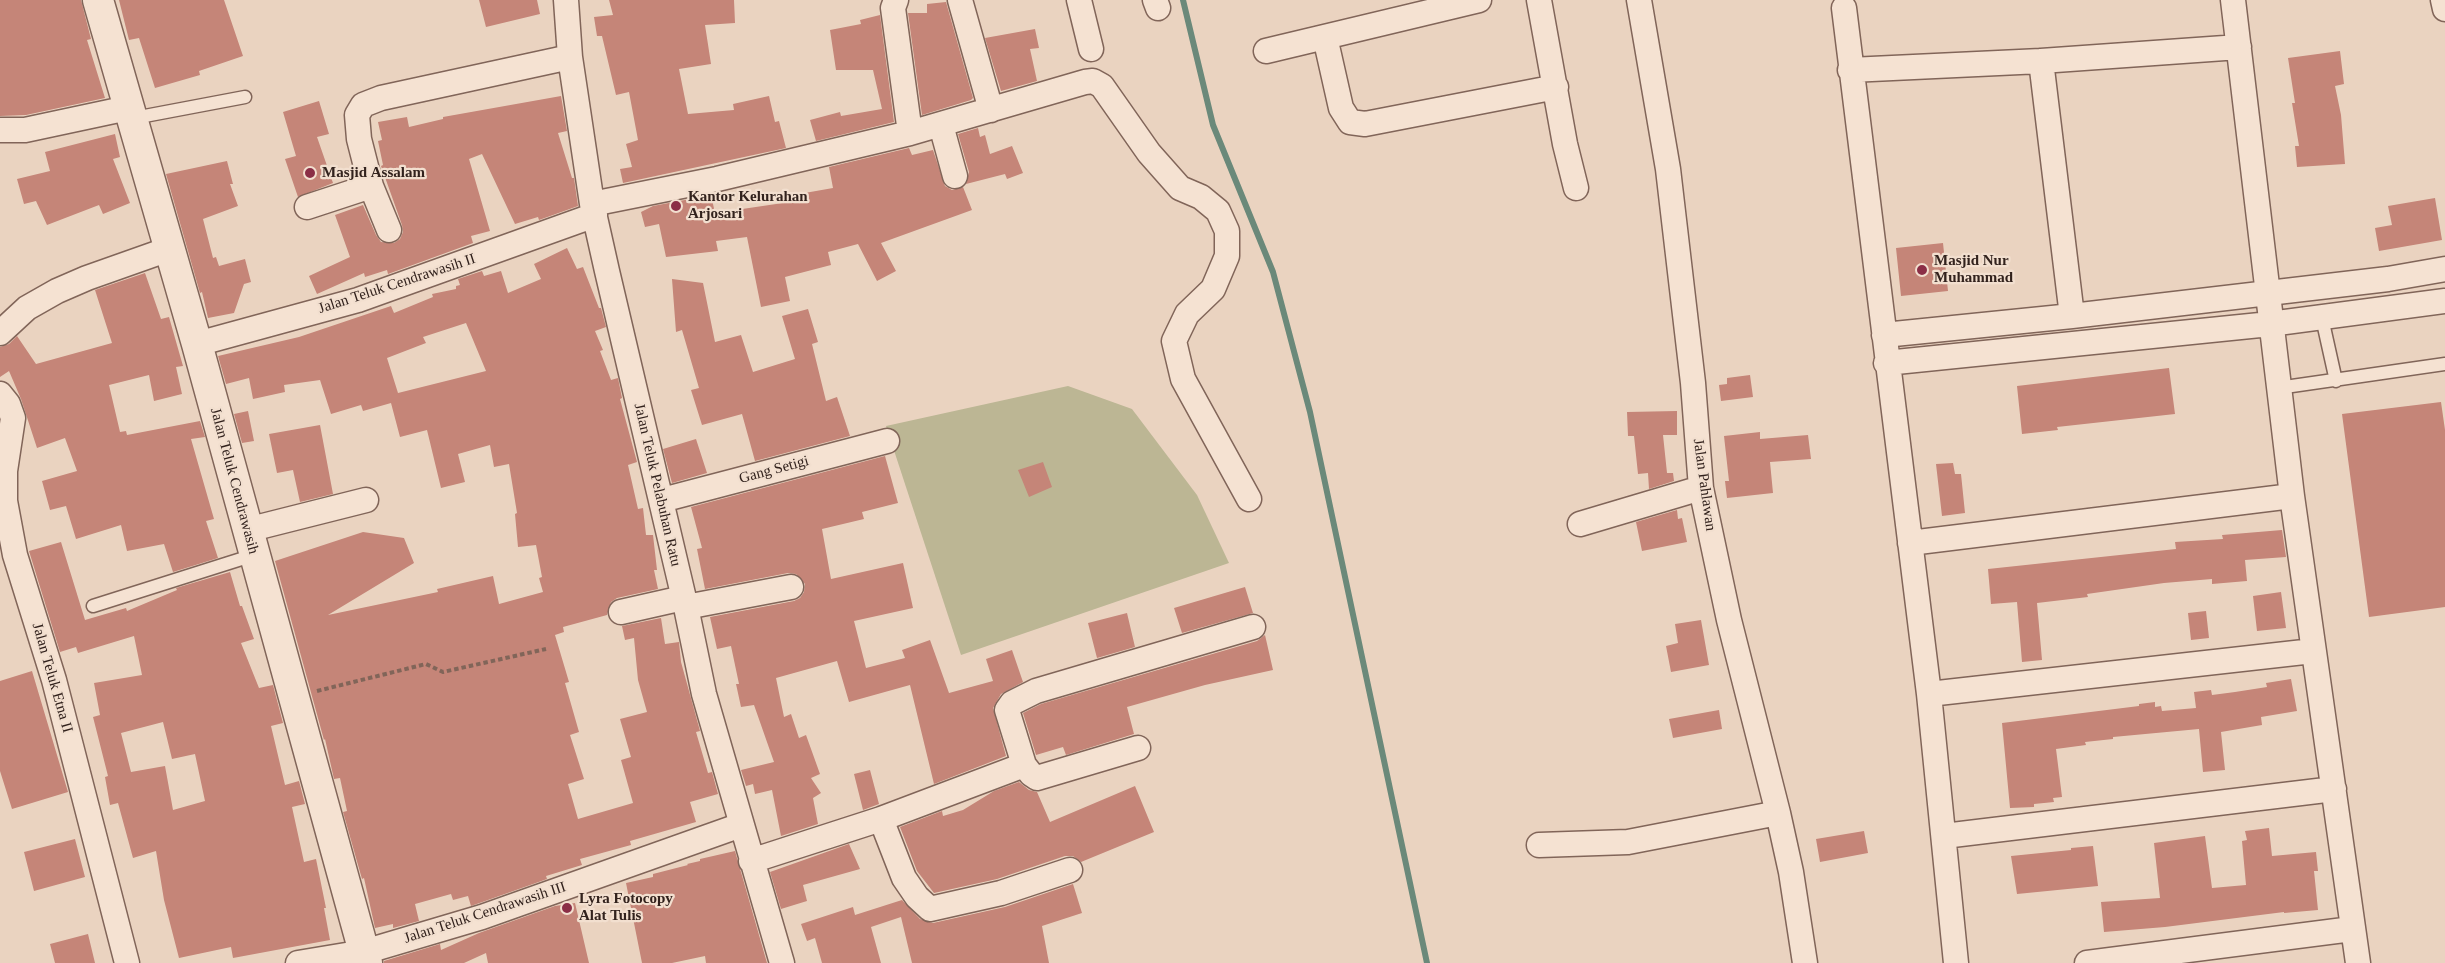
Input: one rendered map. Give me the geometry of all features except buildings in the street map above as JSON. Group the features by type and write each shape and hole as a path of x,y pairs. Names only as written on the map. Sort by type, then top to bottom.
{"street":[{"name":"Jalan Teluk Cendrawasih","path":"98,0 197,344 365,958"},
{"name":"Jalan Teluk Pelabuhan Ratu","path":"566,0 570,57 593,209 662,500 704,694 782,963"},
{"path":"896,0 893,8 910,133"},
{"path":"960,0 991,110"},
{"path":"1079,0 1091,49"},
{"path":"1266,51 1479,0"},
{"path":"1539,0 1565,144 1576,188"},
{"name":"Jalan Pahlawan","path":"1639,0 1668,169 1693,383 1701,488 1728,620 1791,872 1805,963"},
{"path":"2233,0 2292,496 2358,963"},
{"path":"2443,0 2445,9"},
{"path":"1844,8 1886,363 1929,694 1956,963"},
{"path":"1325,37 1341,108 1350,122 1365,124 1556,87"},
{"path":"1850,70 2239,47"},
{"path":"389,230 370,186 357,126 358,113 366,103 570,57"},
{"path":"2041,60 2072,316"},
{"name":"Jalan Teluk Cendrawasih II","path":"197,344 358,300 593,209 910,133 1093,81 1102,86 1149,153 1180,188 1201,197 1218,211 1227,231 1227,256 1213,289 1187,314 1174,341 1183,379 1249,499"},
{"path":"0,130 25,130 131,113"},
{"path":"941,125 955,176"},
{"path":"307,207 370,186"},
{"path":"0,333 27,308 57,291 169,249"},
{"path":"1884,335 2072,316 2388,279 2445,269"},
{"path":"2388,279 2392,308"},
{"path":"1886,363 2270,324 2445,301"},
{"name":"Jalan Teluk Etna II","path":"0,394 8,404 13,418 6,471 5,501 15,555 54,680 127,963"},
{"name":"Gang Setigi","path":"662,500 887,441"},
{"path":"1580,524 1701,488"},
{"path":"1910,543 2292,496"},
{"path":"250,543 366,500"},
{"path":"621,612 791,587"},
{"path":"1138,748 1082,763 1040,778 1030,774 1024,765 1007,710 1012,703 1036,691 1253,627"},
{"path":"1929,694 2313,651"},
{"path":"751,861 881,819 1024,765"},
{"path":"1944,836 2334,789"},
{"path":"1539,845 1628,842 1778,813"},
{"path":"881,819 904,878 921,903 930,909 1001,893 1070,870"},
{"name":"Jalan Teluk Cendrawasih III","path":"298,963 365,958 741,825"},
{"path":"2087,963 2352,929"}],"lane":[{"path":"131,113 245,97"},
{"path":"2322,318 2336,381"},
{"path":"2278,388 2445,364"},
{"path":"93,606 250,543"}],"path":[{"path":"294,698 426,664 443,672 546,649"}],"shaded area":[{"path":"1068,386 1132,409 1197,495 1229,563 961,655 886,426"}],"waterway":[{"path":"1183,0 1213,125 1273,272 1310,412 1427,963"}],"place":[{"name":"Masjid Assalam","path":"310,173"},
{"name":"Kantor Kelurahan Arjosari","path":"676,206"},
{"name":"Masjid Nur Muhammad","path":"1922,270"},
{"name":"Lyra Fotocopy Alat Tulis","path":"567,908"}]}
